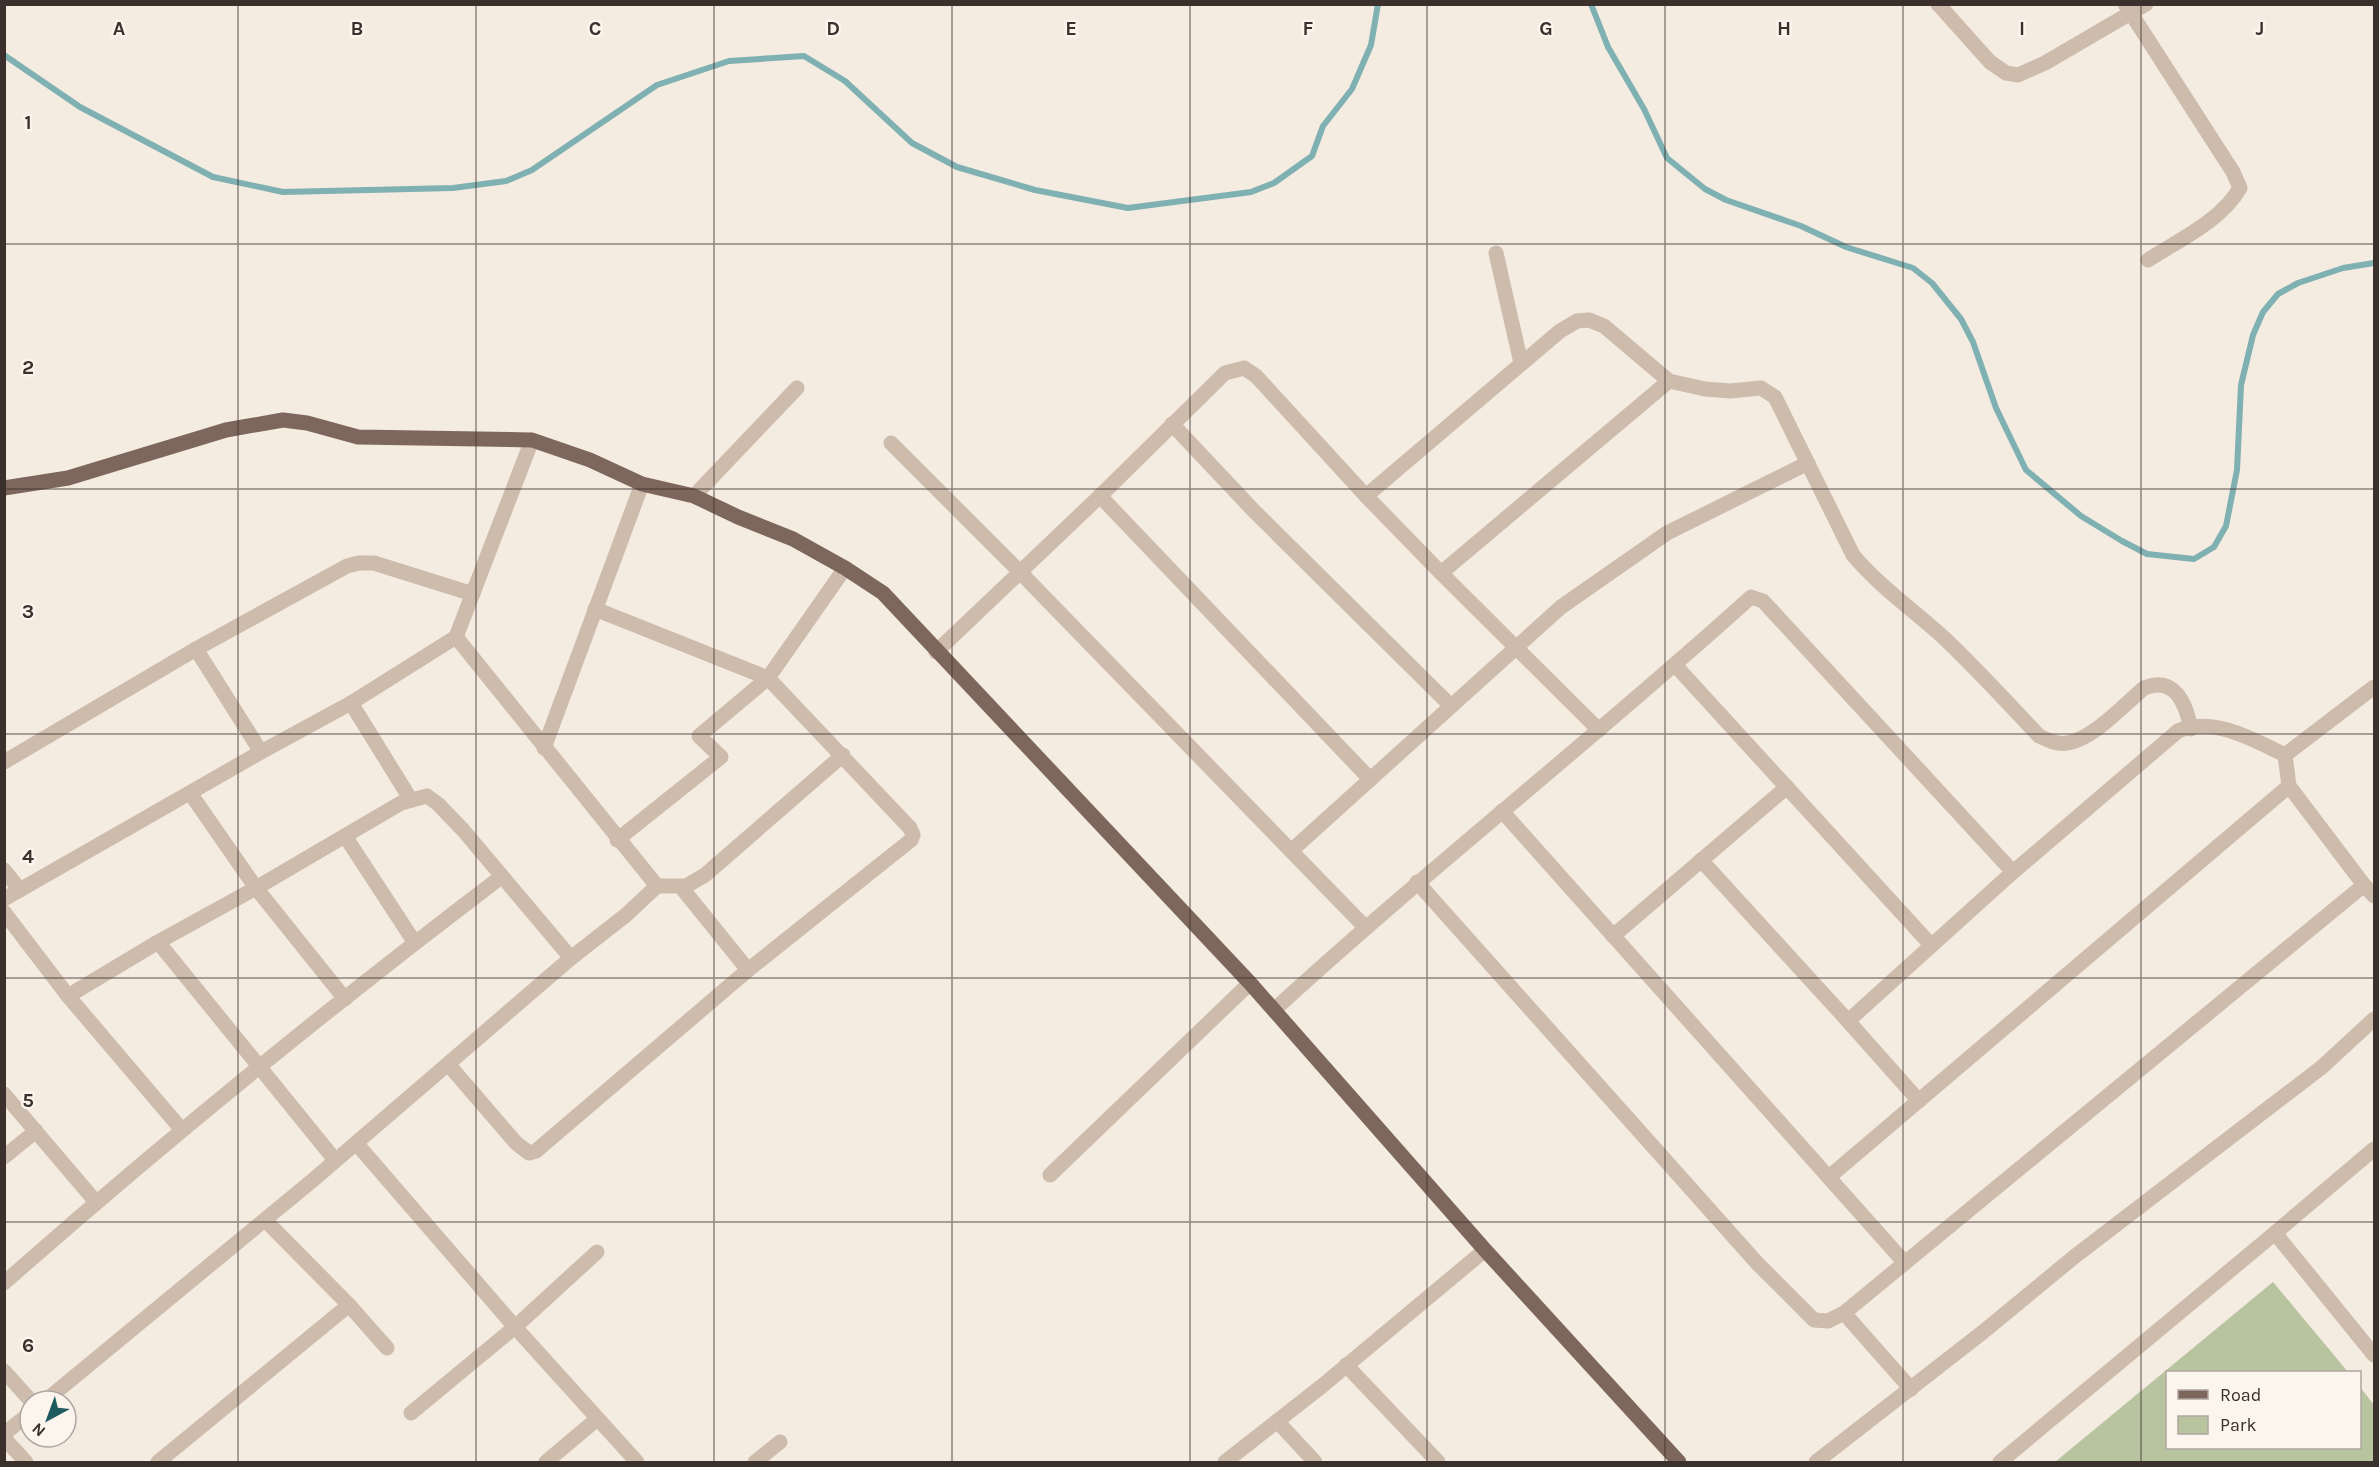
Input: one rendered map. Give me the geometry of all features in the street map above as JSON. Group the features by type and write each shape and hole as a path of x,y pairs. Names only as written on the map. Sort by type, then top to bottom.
{"main road":[{"path":"4,488 68,478 226,429 283,420 307,423 358,437 532,440 590,460 642,484 694,496 793,539 845,568 883,594 1250,983 1485,1250 1679,1462"}],"street":[{"path":"1938,4 1990,62 2006,73 2018,75 2045,63 2128,9 2146,4"},
{"path":"2128,9 2233,172 2240,188 2233,200 2221,212 2148,260"},
{"path":"1496,253 1521,363"},
{"path":"1366,496 1560,331 1576,321 1589,320 1604,326 1669,381 1704,389 1730,391 1761,388 1769,392 1780,405 1853,555 1868,573 1940,634 1976,669 2039,736 2051,742 2066,744 2079,740 2152,684 2166,685 2178,695 2187,707 2191,729"},
{"path":"936,652 1225,373 1244,368 1256,376 1366,496 1599,730"},
{"path":"1441,573 1669,381"},
{"path":"694,496 797,388"},
{"path":"1172,424 1253,510 1450,705"},
{"path":"4,899 261,752 351,704 456,637 532,440"},
{"path":"891,442 1365,927"},
{"path":"1291,851 1450,705 1561,608 1667,533 1808,463"},
{"path":"544,748 642,484"},
{"path":"1100,496 1370,779"},
{"path":"4,762 196,649 347,566 374,563 473,594"},
{"path":"617,840 721,757 699,736 768,678 845,568"},
{"path":"1274,1010 1365,927 1599,730 1751,597 1761,599 2013,872"},
{"path":"448,1065 516,1143 529,1154 536,1151 748,970 911,840 913,835 910,828 843,755 768,678 595,609"},
{"path":"456,637 617,840 657,886"},
{"path":"196,649 261,752"},
{"path":"1675,665 1931,945"},
{"path":"2285,755 2374,687"},
{"path":"351,704 411,800"},
{"path":"1848,1020 2013,872 2178,731 2215,727 2245,735 2285,755"},
{"path":"60,1389 356,1143 572,958 626,915 657,886 681,887 705,875 843,755"},
{"path":"1418,882 1757,1263 1814,1320 1828,1321 1844,1313 2369,890 2289,786 2285,755"},
{"path":"1829,1177 2289,786"},
{"path":"1614,936 1787,787"},
{"path":"190,793 256,888 345,999"},
{"path":"68,996 401,803 427,796 438,804 572,958"},
{"path":"1502,812 1905,1263"},
{"path":"345,836 415,943"},
{"path":"1701,860 1919,1101"},
{"path":"4,870 20,890"},
{"path":"4,1283 182,1130 415,943 501,878"},
{"path":"681,887 748,970"},
{"path":"4,912 68,996 182,1130"},
{"path":"158,942 335,1160"},
{"path":"1050,1175 1250,983"},
{"path":"1816,1462 1911,1389 2074,1257 2322,1067 2374,1019"},
{"path":"4,1094 96,1202"},
{"path":"4,1157 36,1131"},
{"path":"356,1143 515,1327 637,1462"},
{"path":"2000,1462 2374,1149"},
{"path":"264,1220 349,1305 387,1348"},
{"path":"2275,1233 2374,1355"},
{"path":"1225,1462 1485,1250"},
{"path":"411,1413 515,1327 597,1252"},
{"path":"158,1462 349,1305"},
{"path":"1844,1313 1911,1389"},
{"path":"1346,1365 1438,1462"},
{"path":"4,1371 20,1389"},
{"path":"546,1462 597,1419"},
{"path":"1277,1421 1315,1462"},
{"path":"18,1424 4,1436 26,1462"},
{"path":"755,1462 780,1442"}],"green space":[{"path":"2273,1282 2347,1371 2166,1371 2166,1449 2361,1449 2361,1388 2374,1405 2374,1462 2055,1462"}],"waterway":[{"path":"4,55 80,107 213,177 283,192 453,188 506,181 532,170 657,85 729,61 804,56 845,81 912,143 957,167 1035,190 1128,208 1251,192 1274,183 1312,156 1323,126 1352,89 1371,45 1378,4"},
{"path":"1591,4 1608,47 1644,109 1667,158 1705,189 1726,200 1801,226 1846,247 1913,268 1932,283 1961,319 1973,342 1996,408 2026,470 2081,516 2147,554 2194,559 2214,547 2226,526 2237,470 2241,385 2253,335 2263,312 2278,294 2298,283 2343,268 2374,263"}]}
